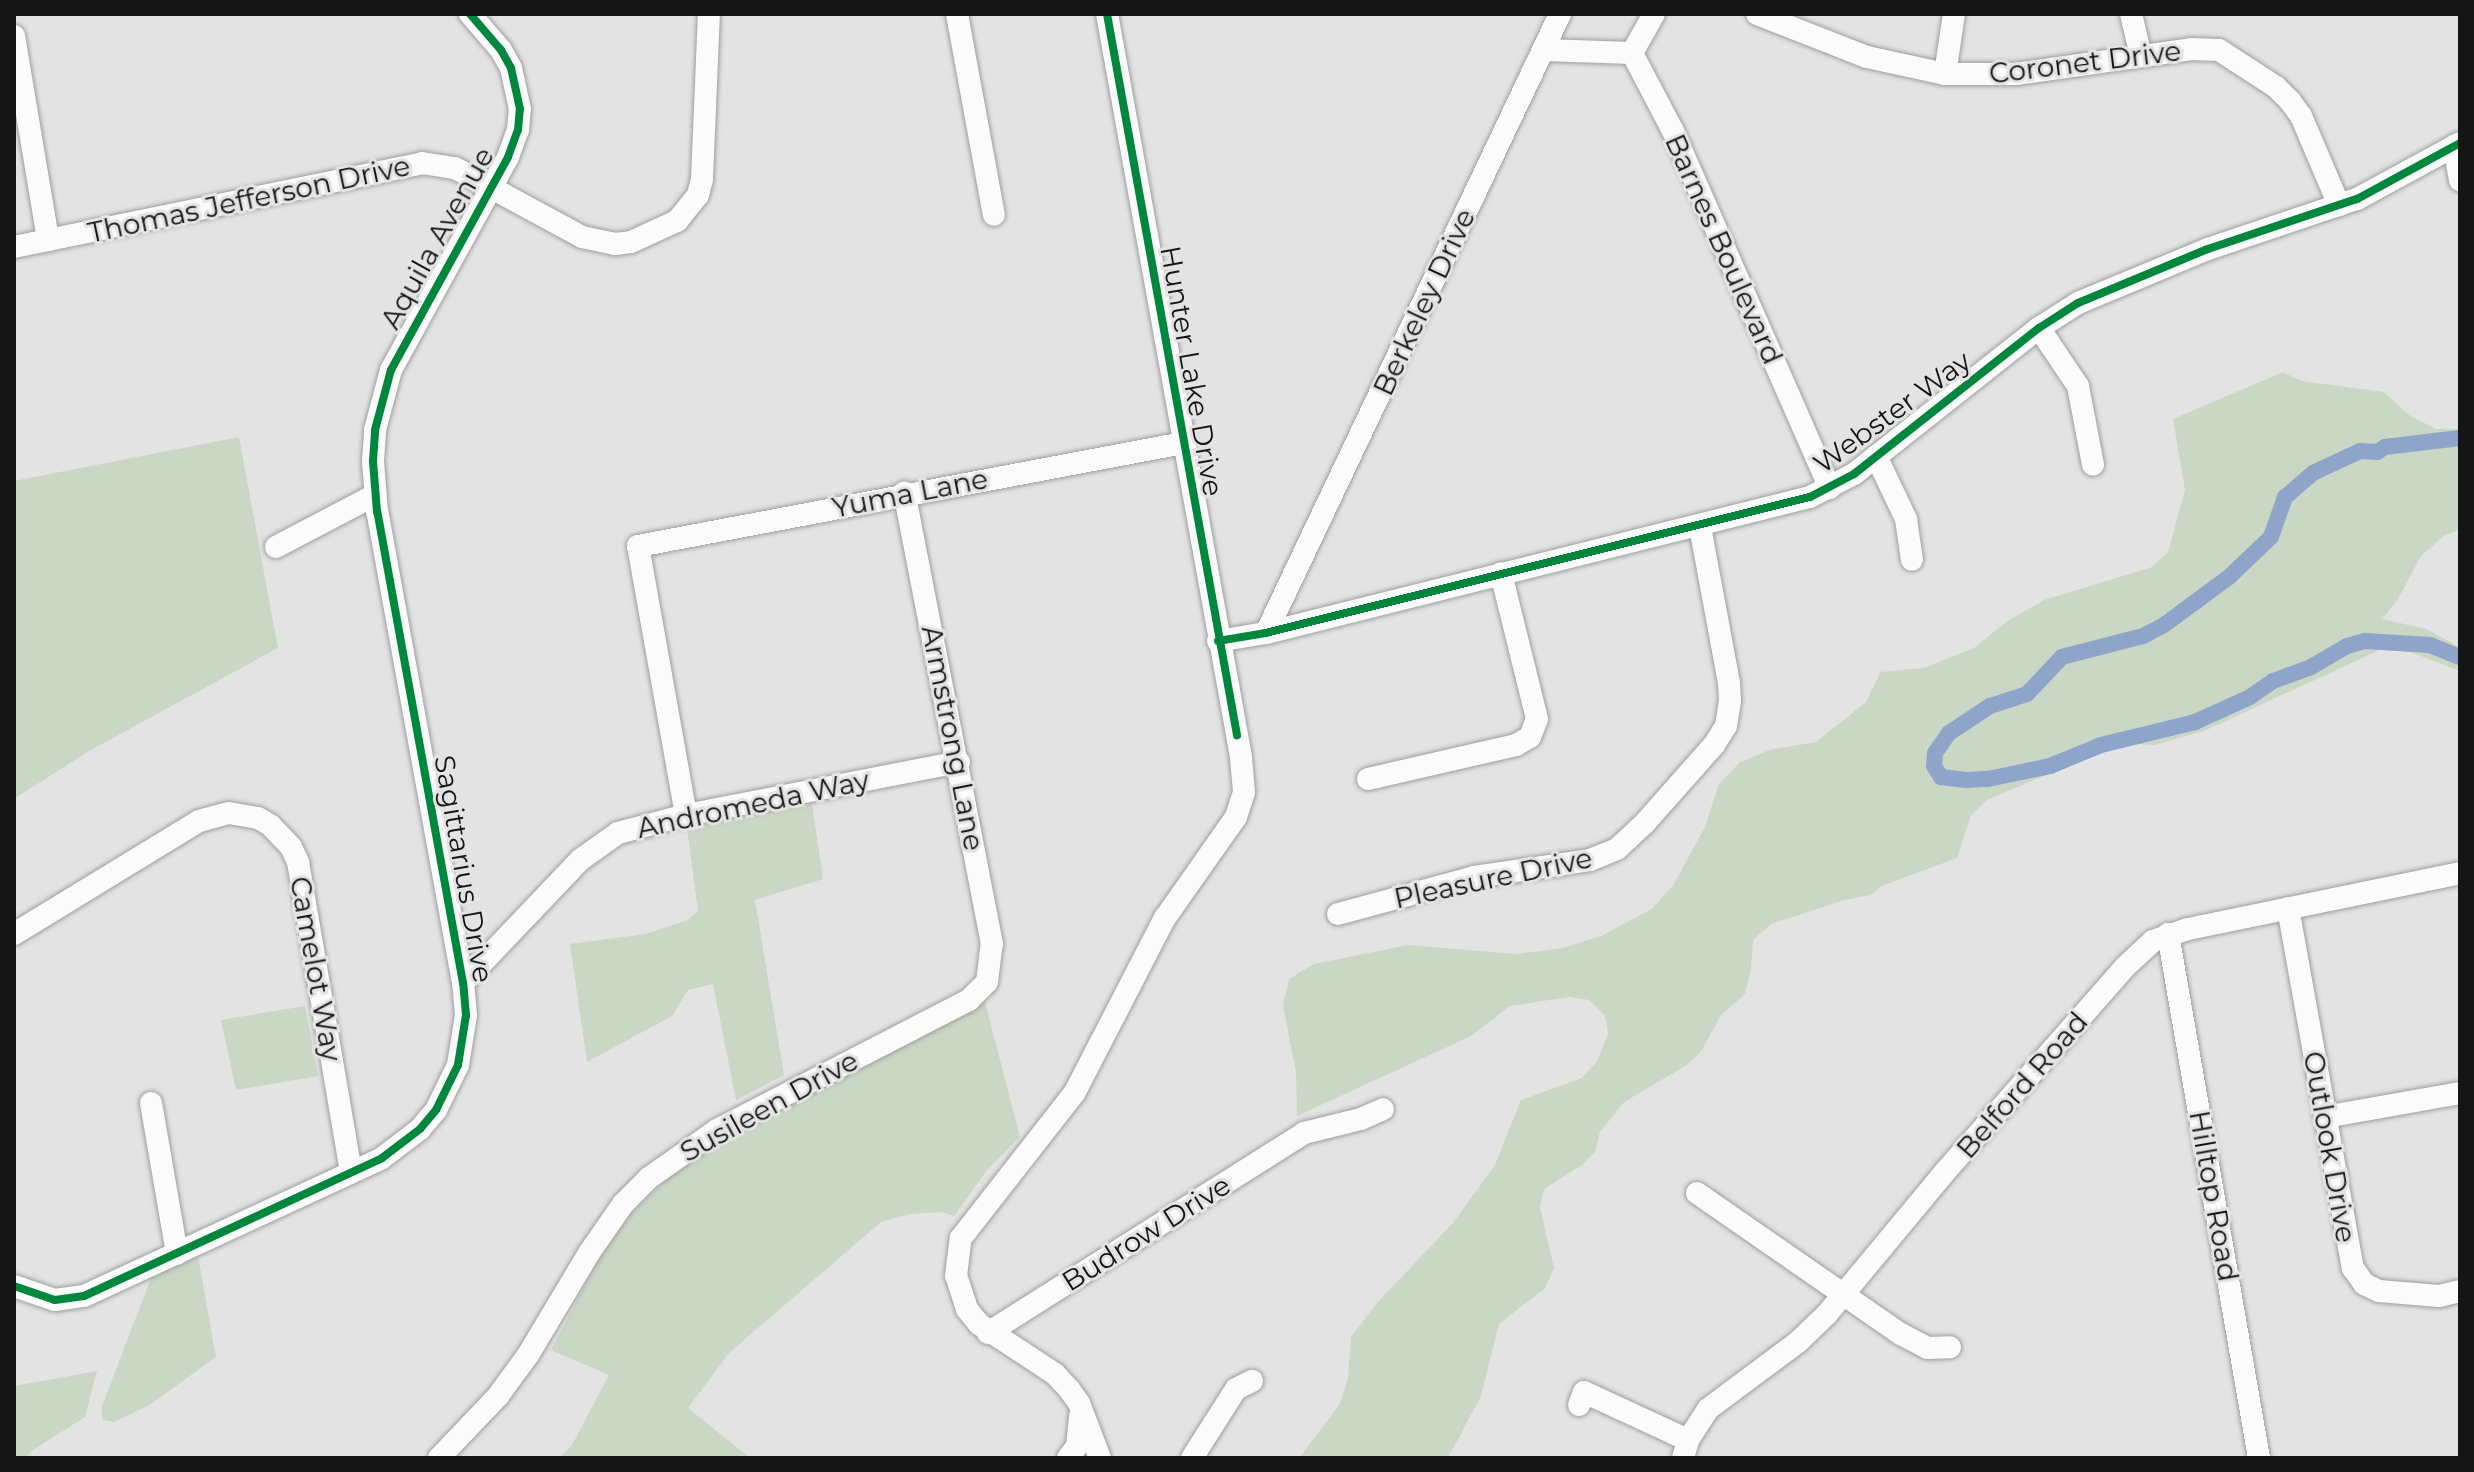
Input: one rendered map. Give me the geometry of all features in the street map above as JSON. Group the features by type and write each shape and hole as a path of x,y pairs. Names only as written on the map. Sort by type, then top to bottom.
{"street":[{"name":"Aquila Avenue","path":"375,495 375,430 391,370 491,188 518,130 518,88 501,50 470,14"},
{"name":"Thomas Jefferson Drive","path":"14,247 422,163 455,168 597,243 631,242 677,221 689,210 702,179 709,14"},
{"path":"957,14 994,215"},
{"name":"Hunter Lake Drive","path":"1100,1458 1079,1403 1055,1374 988,1333 967,1309 960,1293 957,1258 961,1238 1075,1092 1165,918 1236,817 1244,792 1241,757 1107,14"},
{"path":"1560,14 1543,50 1632,53 1654,14"},
{"name":"Coronet Drive","path":"1757,14 1867,57 1945,74 2016,74 2191,49 2219,50 2276,87 2301,116 2339,205"},
{"path":"1945,74 1954,14"},
{"path":"2131,14 2141,56"},
{"path":"14,36 48,240"},
{"name":"Berkeley Drive","path":"1266,633 1543,50"},
{"name":"Barnes Boulevard","path":"1632,53 1673,131 1830,488"},
{"path":"2457,144 2460,180"},
{"name":"Webster Way","path":"1218,641 1266,633 1700,526 1830,488 1876,456 2039,328 2078,303 2208,249 2357,199 2457,144"},
{"path":"2039,328 2078,386 2093,465"},
{"name":"Yuma Lane","path":"686,815 638,546 904,493 1183,443"},
{"path":"1876,456 1906,519 1912,560"},
{"name":"Armstrong Lane","path":"904,493 959,762 992,944 987,982"},
{"path":"276,547 375,495"},
{"name":"Sagittarius Drive","path":"14,1286 40,1297 70,1299 177,1254 351,1173 400,1146 428,1119 448,1089 464,1040 463,983 375,495"},
{"name":"Pleasure Drive","path":"1338,914 1474,877 1590,860 1617,849 1644,824 1714,745 1726,726 1729,683 1700,526"},
{"path":"1368,779 1516,745 1530,737 1537,719 1501,573"},
{"name":"Andromeda Way","path":"463,983 597,846 639,825 959,762"},
{"name":"Camelot Way","path":"14,934 199,821 229,813 243,814 270,825 291,847 298,862 351,1173"},
{"name":"Belford Road","path":"1686,1449 1708,1409 1798,1342 1843,1295 1944,1173 2125,967 2153,941 2168,934 2460,873"},
{"name":"Outlook Drive","path":"2288,908 2350,1258 2357,1277 2379,1291 2439,1296 2460,1291"},
{"name":"Hilltop Road","path":"2168,934 2259,1458"},
{"name":"Susileen Drive","path":"439,1458 498,1396 528,1355 589,1253 623,1204 649,1178 717,1130 969,1000 987,982"},
{"path":"2325,1117 2460,1093"},
{"path":"151,1103 177,1254"},
{"name":"Budrow Drive","path":"988,1333 1304,1133 1361,1119 1383,1109"},
{"path":"1697,1193 1916,1342 1936,1349 1950,1347"},
{"path":"1192,1458 1236,1389 1252,1381"},
{"path":"1579,1405 1584,1392 1686,1449"},
{"path":"1068,1458 1077,1446 1079,1403"}],"green space":[{"path":"2283,372 2301,381 2384,392 2409,415 2436,429 2460,429 2460,529 2444,536 2421,556 2398,599 2382,619 2426,629 2460,647 2460,671 2410,652 2382,649 2204,731 2154,745 2132,744 2096,754 1987,800 1971,815 1957,858 1882,886 1871,895 1844,900 1771,924 1753,940 1745,994 1721,1015 1702,1050 1687,1065 1624,1102 1600,1132 1595,1152 1582,1165 1544,1189 1540,1207 1554,1268 1545,1288 1499,1324 1481,1396 1448,1458 1299,1458 1340,1404 1348,1378 1351,1337 1376,1304 1453,1223 1495,1165 1521,1100 1582,1078 1597,1061 1608,1034 1605,1016 1589,1000 1569,997 1510,1006 1471,1036 1297,1116 1296,1073 1283,1005 1289,979 1314,964 1408,945 1516,954 1563,948 1601,936 1652,909 1674,884 1705,827 1718,786 1739,763 1769,750 1816,742 1866,702 1881,672 1924,668 1974,648 2006,622 2044,600 2152,567 2168,552 2185,490 2173,419"},
{"path":"239,437 278,648 89,751 14,799 14,481"},
{"path":"812,804 823,879 755,900 784,1075 736,1100 713,984 688,990 672,1016 587,1062 570,944 645,934 688,920 698,911 687,828"},
{"path":"985,1002 1020,1137 987,1170 954,1216 941,1212 910,1214 881,1222 729,1353 688,1408 750,1458 559,1458 572,1445 609,1375 551,1350 601,1254 629,1215 666,1180 712,1147"},
{"path":"305,1006 318,1076 236,1090 221,1020"},
{"path":"198,1256 216,1357 148,1406 114,1422 102,1420 102,1406 151,1278"},
{"path":"97,1371 85,1417 30,1452 27,1458 14,1458 14,1386"}],"waterway":[{"path":"2460,438 2385,447 2377,452 2360,451 2313,473 2285,497 2271,537 2229,577 2164,625 2143,636 2062,657 2027,694 1990,706 1949,733 1935,753 1934,766 1941,777 1966,780 1988,779 2050,766 2101,745 2195,722 2250,697 2273,681 2311,667 2347,646 2365,641 2430,645 2460,657"}],"cycle path":[{"path":"14,1286 55,1300 84,1296 382,1158 420,1129 436,1110 458,1065 466,1015 463,983 377,512 373,461 375,430 391,370 508,157 518,130 520,109 511,68 501,50 470,14"},
{"path":"1107,14 1237,735"},
{"path":"1218,641 1266,633 1810,497 1854,474 2039,328 2078,303 2208,249 2357,199 2460,143"}]}
